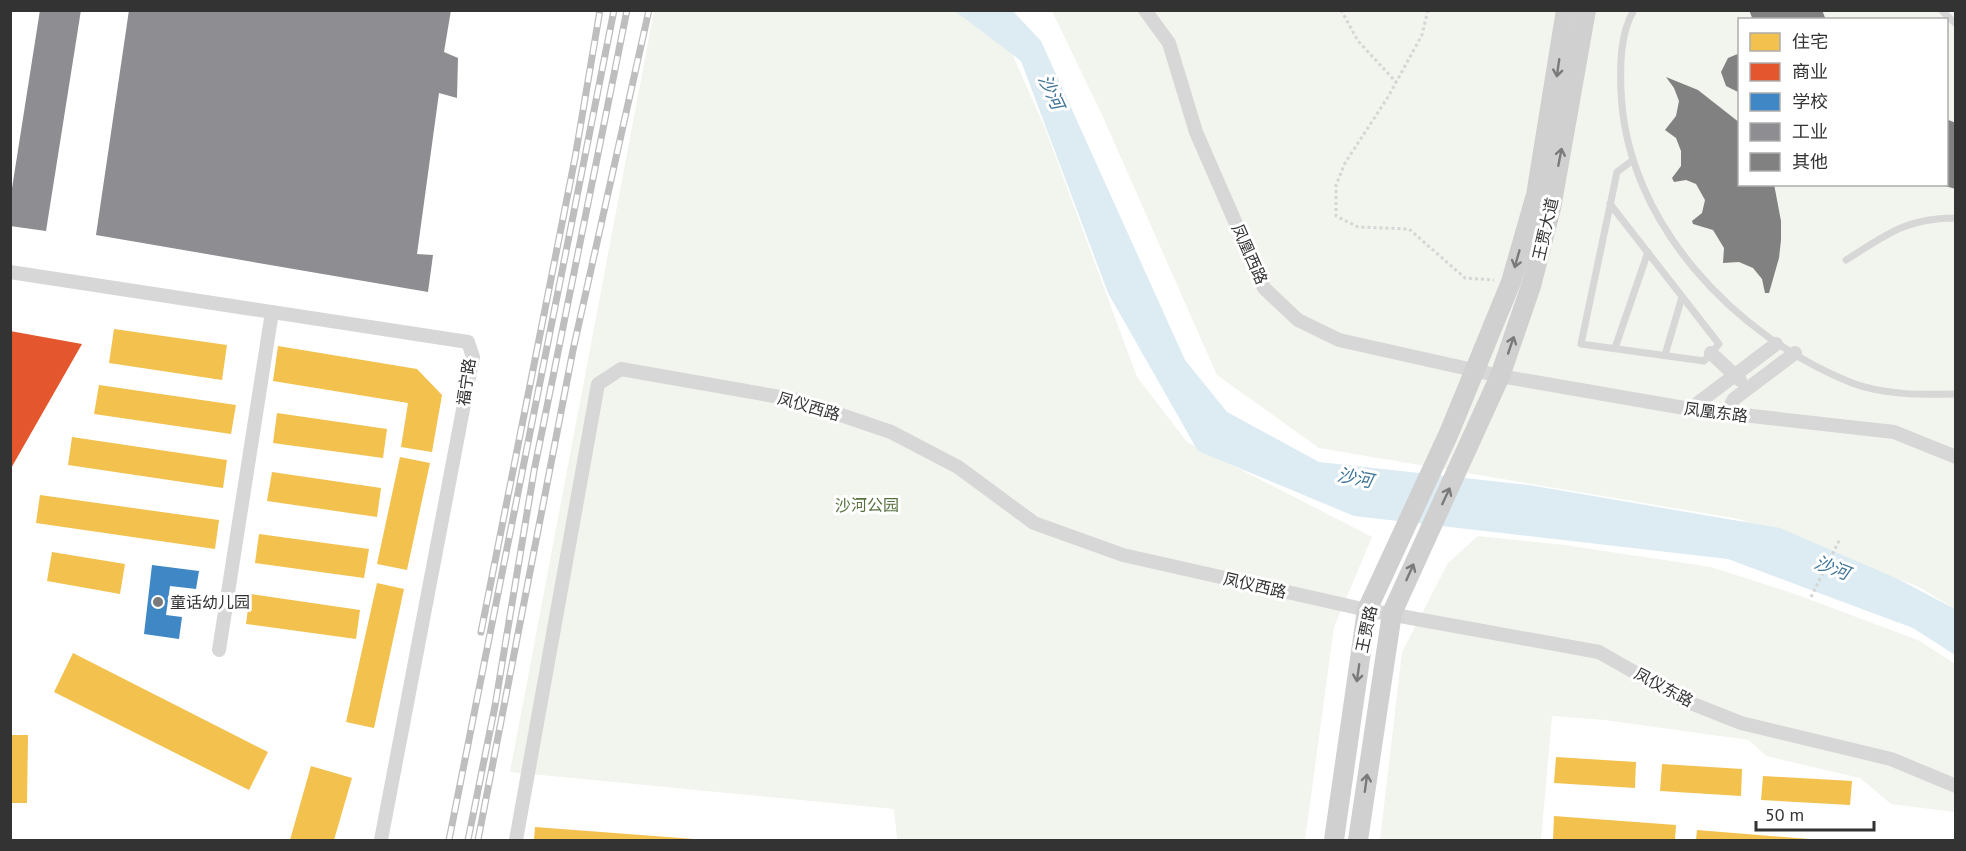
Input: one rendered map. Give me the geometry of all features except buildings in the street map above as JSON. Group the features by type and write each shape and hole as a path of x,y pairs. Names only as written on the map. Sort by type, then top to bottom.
{"main road":[{"name":"王贾大道","path":"1449,433 1511,282 1536,195 1566,10"},
{"name":"王贾大道","path":"1473,438 1500,376 1531,286 1551,208 1586,10"},
{"name":"王贾路","path":"1334,840 1367,610 1449,433"},
{"name":"王贾路","path":"1358,840 1392,613 1473,438"}],"street":[{"name":"凤凰西路","path":"1144,10 1169,43 1196,132 1264,288 1298,320 1339,340 1474,369"},
{"name":"福宁路","path":"10,272 468,342 472,357 381,840"},
{"path":"219,650 272,312"},
{"path":"1690,409 1776,344"},
{"path":"1711,353 1749,388"},
{"path":"1726,414 1734,399 1795,353"},
{"name":"凤仪西路","path":"516,840 598,384 621,369 797,400 891,432 958,467 1034,522 1112,551 1367,610"},
{"name":"凤凰东路","path":"1474,369 1500,376 1690,409 1894,432 1956,457"},
{"name":"凤仪东路","path":"1367,610 1599,652 1683,700 1741,723 1891,759 1956,786"}],"lane":[{"path":"1634,10 1620,64 1622,117 1633,160 1659,216 1687,261 1720,298 1776,344 1853,383 1910,395 1956,394"},
{"path":"1942,11 1956,24"},
{"path":"1610,204 1719,344 1704,361 1581,344 1610,204 1617,172 1633,160"},
{"path":"1846,260 1902,225 1932,218 1956,218"},
{"path":"1615,348 1648,252"},
{"path":"1665,355 1682,297"}],"path":[{"path":"1341,10 1358,41 1396,82"},
{"path":"1428,10 1422,35 1396,82 1345,163 1336,185 1336,216 1358,227 1409,229 1465,278 1511,282"},
{"path":"1811,597 1840,539"}],"green space":[{"name":"沙河公园","path":"654,11 961,11 1010,49 1045,128 1137,377 1187,442 1372,537 1334,627 1305,840 897,839 894,809 510,772"},
{"path":"1052,11 1955,11 1955,609 1919,587 1739,519 1319,448 1217,375 1103,117"},
{"path":"1478,536 1564,545 1711,567 1795,594 1920,641 1955,664 1955,812 1891,804 1860,778 1766,756 1749,740 1604,720 1552,716 1541,840 1380,840 1402,652 1448,563"}],"water":[{"name":"沙河","path":"955,11 1013,11 1041,41 1185,360 1227,412 1319,462 1529,485 1780,528 1898,579 1955,609 1955,655 1913,628 1728,559 1354,516 1198,451 1108,293 1021,61"}],"railway":[{"path":"481,632 575,158 600,10"},
{"path":"449,840 614,10"},
{"path":"468,840 495,706 534,471 627,10"},
{"path":"478,840 573,350 649,10"}],"place":[{"name":"童话幼儿园","path":"158,602"}]}
